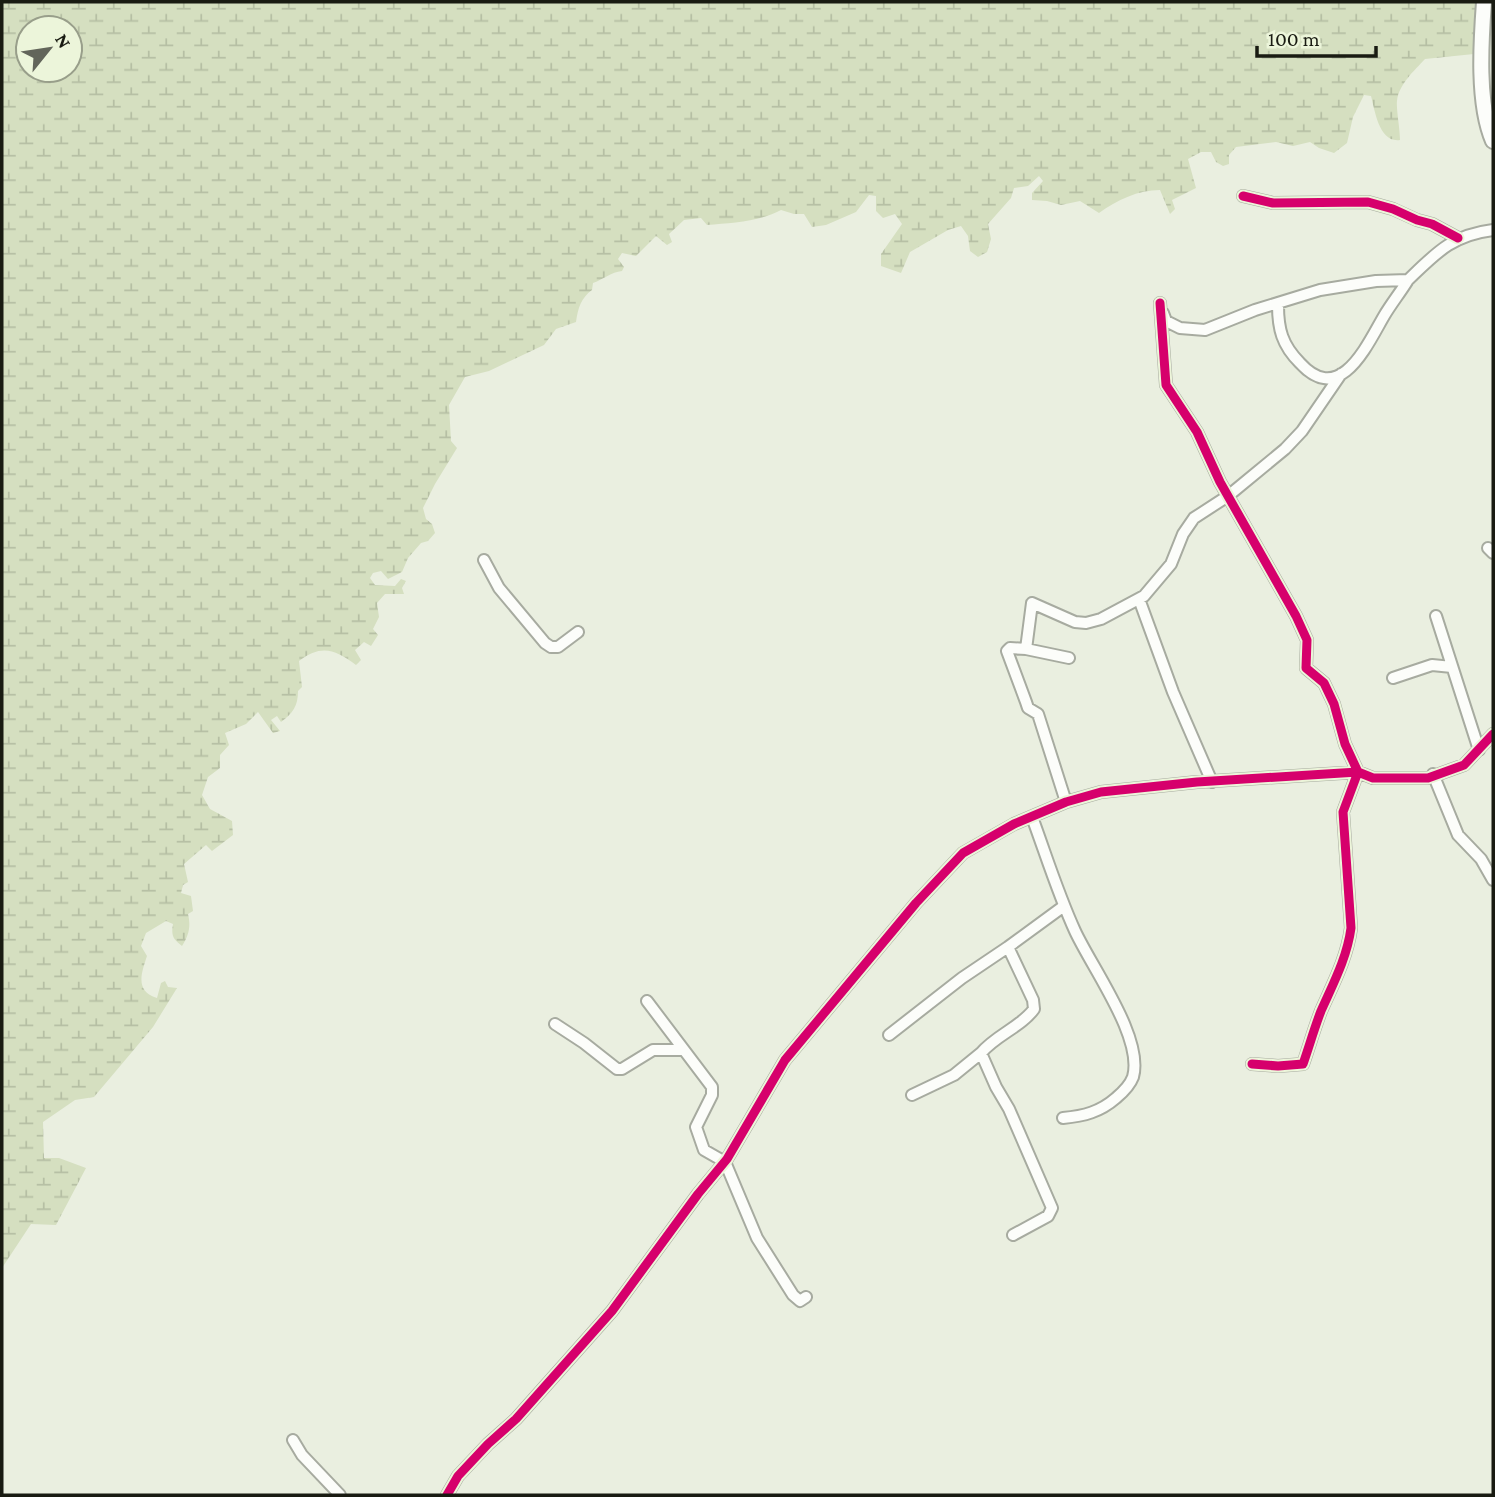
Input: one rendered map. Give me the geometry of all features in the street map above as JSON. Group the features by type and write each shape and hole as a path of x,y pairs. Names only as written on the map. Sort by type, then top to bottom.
{"main road":[{"path":"1484,2 1481,40 1484,112 1493,141"}],"street":[{"path":"1242,196 1273,203 1368,202 1432,223 1458,238"},
{"path":"1278,305 1278,328 1289,350 1303,367 1318,376 1334,377 1349,370 1359,359 1408,280 1443,247 1458,238 1493,230"},
{"path":"1252,1064 1303,1064 1318,1020 1337,978 1352,928 1343,812 1358,772 1345,744 1334,704 1324,683 1306,668 1307,640 1296,616 1228,496 1196,432 1166,385 1160,303 1166,321 1193,330 1205,330 1255,310 1340,286 1408,280"},
{"path":"1026,649 1032,603 1075,622 1086,622 1101,619 1139,599 1171,564 1183,534 1194,518 1228,496 1285,449 1302,431 1341,374"},
{"path":"484,560 499,587 545,643 558,647 578,632"},
{"path":"1139,599 1173,692 1212,782"},
{"path":"1436,616 1479,750"},
{"path":"1066,802 1038,714 1028,708 1007,651 1010,648 1026,649 1069,658"},
{"path":"1393,678 1432,665 1452,667"},
{"path":"447,1495 458,1476 524,1411 612,1311 698,1194 725,1162 785,1060 916,903 963,853 996,833 1032,817 1066,802 1101,792 1358,772 1373,778 1428,778 1464,765 1493,734"},
{"path":"1433,774 1458,835 1481,859 1493,880"},
{"path":"1032,817 1076,934 1126,1028 1135,1063 1132,1080 1110,1104 1085,1116 1063,1118"},
{"path":"889,1035 962,978 1064,906"},
{"path":"912,1095 954,1075 1034,1009 1033,1000 1008,947"},
{"path":"647,1001 712,1087 712,1095 696,1127 704,1150 725,1162 757,1238 793,1295 800,1301 806,1297"},
{"path":"555,1024 617,1069 622,1069 653,1050 683,1050"},
{"path":"981,1053 1009,1109 1052,1208 1048,1216 1013,1235"},
{"path":"293,1440 302,1455 340,1495"}],"green space":[{"path":"2,2 1477,2 1474,54 1425,59 1401,89 1397,104 1400,140 1393,140 1383,131 1371,96 1364,95 1353,117 1347,143 1334,153 1310,142 1293,146 1276,142 1236,147 1229,155 1229,164 1223,166 1216,162 1211,152 1201,152 1188,159 1196,188 1172,200 1175,209 1170,214 1160,190 1128,197 1099,213 1080,201 1061,205 1032,200 1032,193 1043,181 1039,176 1028,186 1014,188 1011,198 988,224 991,239 987,252 978,257 970,251 968,236 961,226 948,230 910,252 901,273 881,266 881,254 902,224 895,214 883,218 876,211 876,196 869,195 856,212 826,225 812,227 804,214 781,210 736,223 707,225 701,218 684,220 669,234 672,242 667,245 656,236 636,256 622,253 618,259 624,267 622,271 593,283 592,290 581,304 576,322 556,329 544,345 489,371 465,377 449,405 451,441 457,448 423,508 435,533 428,541 421,543 408,558 402,572 388,579 381,571 373,573 370,578 375,585 395,586 401,579 406,581 402,588 404,594 385,594 377,603 379,617 373,629 378,635 371,646 364,642 355,650 361,660 356,665 335,652 328,651 314,652 299,661 302,687 298,691 296,705 281,722 277,716 271,720 280,731 273,733 258,712 246,724 225,733 229,745 220,755 220,768 208,777 202,795 210,809 232,821 233,835 212,851 206,845 184,864 188,882 183,885 181,893 191,896 193,911 188,914 189,930 182,946 173,937 173,924 166,921 146,933 141,946 147,956 141,981 145,991 157,998 161,983 165,981 168,987 177,988 153,1027 94,1097 75,1100 43,1122 44,1158 59,1158 86,1168 56,1225 31,1224 2,1268"}],"cycle path":[{"path":"1243,196 1273,203 1368,202 1432,224 1458,238"},
{"path":"1160,303 1166,385 1197,432 1220,482 1296,616 1307,640 1306,668 1324,683 1334,704 1345,744 1358,772 1343,812 1351,928 1343,960 1321,1011 1303,1064 1252,1064"},
{"path":"447,1495 458,1476 516,1419 612,1311 727,1159 785,1060 916,903 963,853 1014,824 1066,802 1101,792 1197,782 1358,772 1373,778 1428,778 1464,765 1493,734"}]}
